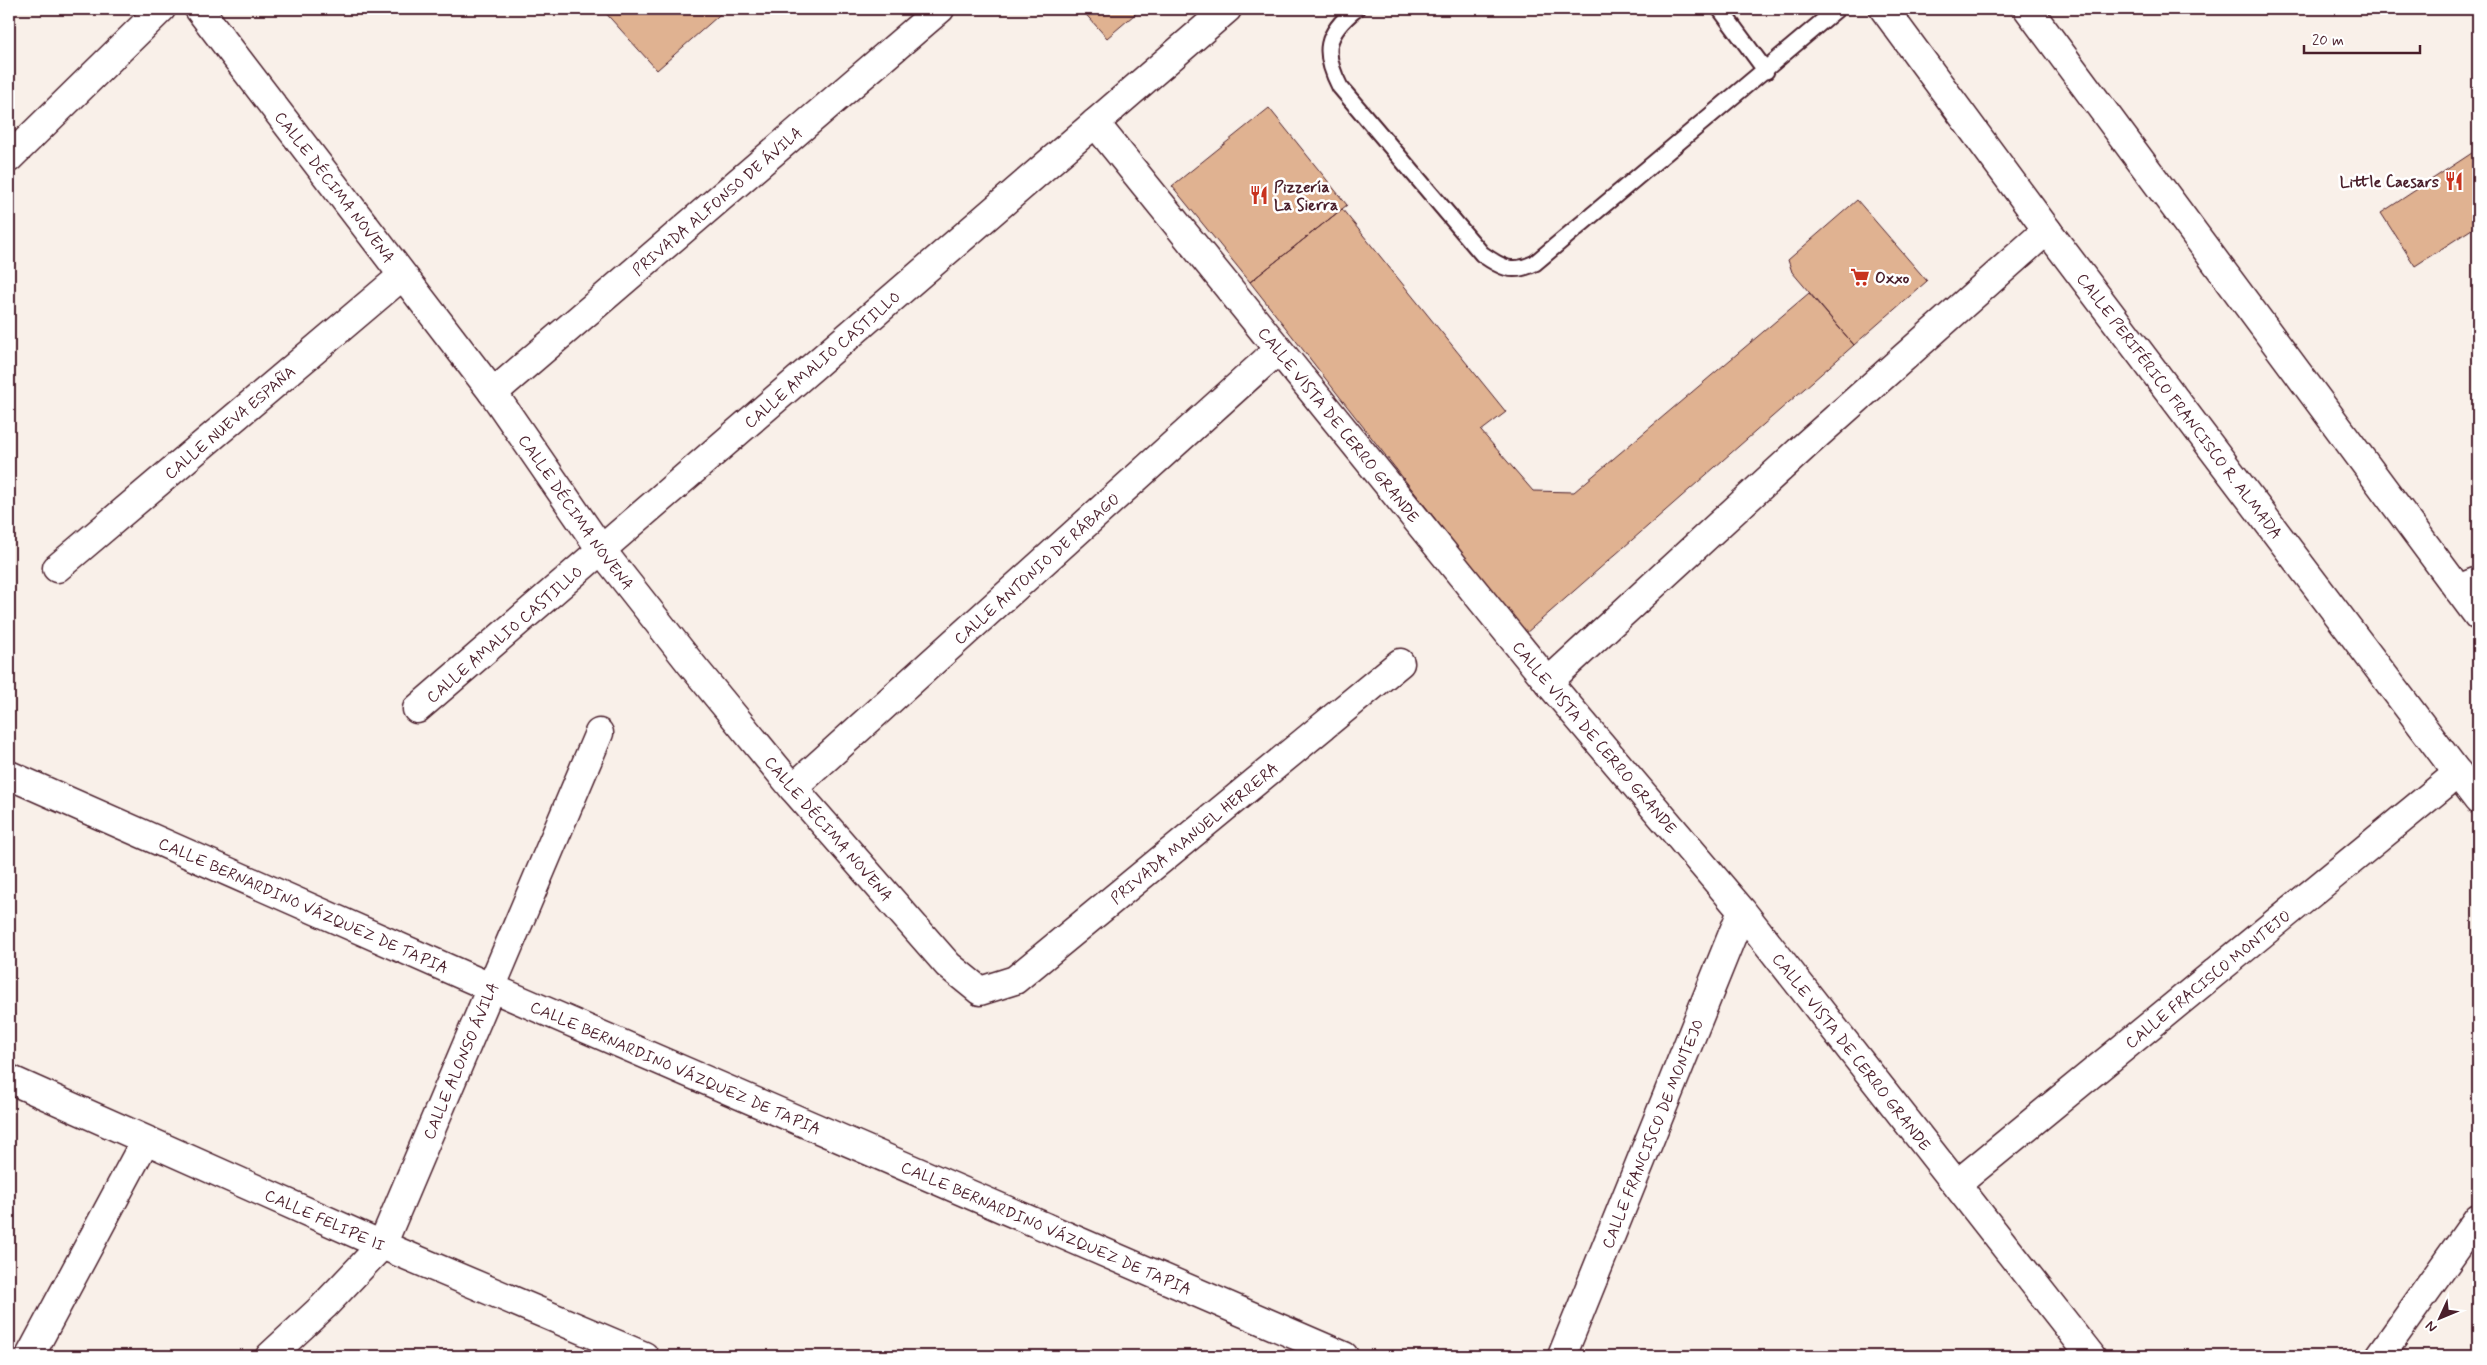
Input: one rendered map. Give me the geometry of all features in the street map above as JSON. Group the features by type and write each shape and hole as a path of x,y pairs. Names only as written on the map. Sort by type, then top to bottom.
{"main road":[{"path":"9,158 161,9"},
{"name":"CALLE DÉCIMA NOVENA","path":"200,9 493,393 602,551 690,664 793,788 948,965 980,991"},
{"name":"PRIVADA ALFONSO DE ÁVILA","path":"493,393 940,9"},
{"name":"CALLE AMALIO CASTILLO","path":"417,709 1227,9"},
{"name":"CALLE PERIFÉRICO FRANCISCO R. ALMADA","path":"1884,9 2047,230 2478,800"},
{"path":"2028,9 2468,585 2478,616"},
{"name":"CALLE VISTA DE CERRO GRANDE","path":"1095,123 1548,682 1742,911 2090,1356"},
{"path":"1548,682 1808,444 2047,230"},
{"name":"CALLE NUEVA ESPAÑA","path":"57,568 402,276"},
{"name":"CALLE ANTONIO DE RÁBAGO","path":"793,788 1278,350"},
{"name":"PRIVADA MANUEL HERRERA","path":"980,991 1015,980 1400,663"},
{"name":"CALLE ALONSO ÁVILA","path":"270,1356 324,1306 382,1245 599,733"},
{"name":"CALLE FRACISCO MONTEJO","path":"1957,1184 2458,773"},
{"name":"CALLE BERNARDINO VÁZQUEZ DE TAPIA","path":"9,775 492,988 1344,1356"},
{"name":"CALLE FRANCISCO DE MONTEJO","path":"1562,1356 1742,911"},
{"name":"CALLE FELIPE II","path":"9,1079 382,1245 609,1350 644,1356"},
{"path":"30,1356 145,1141"},
{"path":"2380,1356 2478,1218"}],"lane":[{"path":"1356,9 1340,22 1329,46 1330,67 1340,87 1482,254 1501,267 1522,269 1535,263 1837,9"},
{"path":"1720,9 1766,70"}],"building":[{"path":"602,9 726,9 657,70"},
{"path":"1081,9 1141,9 1107,38"},
{"name":"Pizzería La Sierra","path":"1269,108 1347,205 1250,282 1172,186"},
{"name":"Little Caesars","path":"2478,149 2478,225 2415,266 2381,213"},
{"name":"Oxxo","path":"1857,200 1927,281 1854,345 1792,272 1788,260"},
{"path":"1342,209 1506,412 1481,431 1533,491 1574,492 1809,293 1854,345 1525,634 1250,282"}],"place":[{"name":"Little Caesars","path":"2454,181"},
{"name":"Pizzería La Sierra","path":"1259,195"},
{"name":"Oxxo","path":"1860,277"}]}
